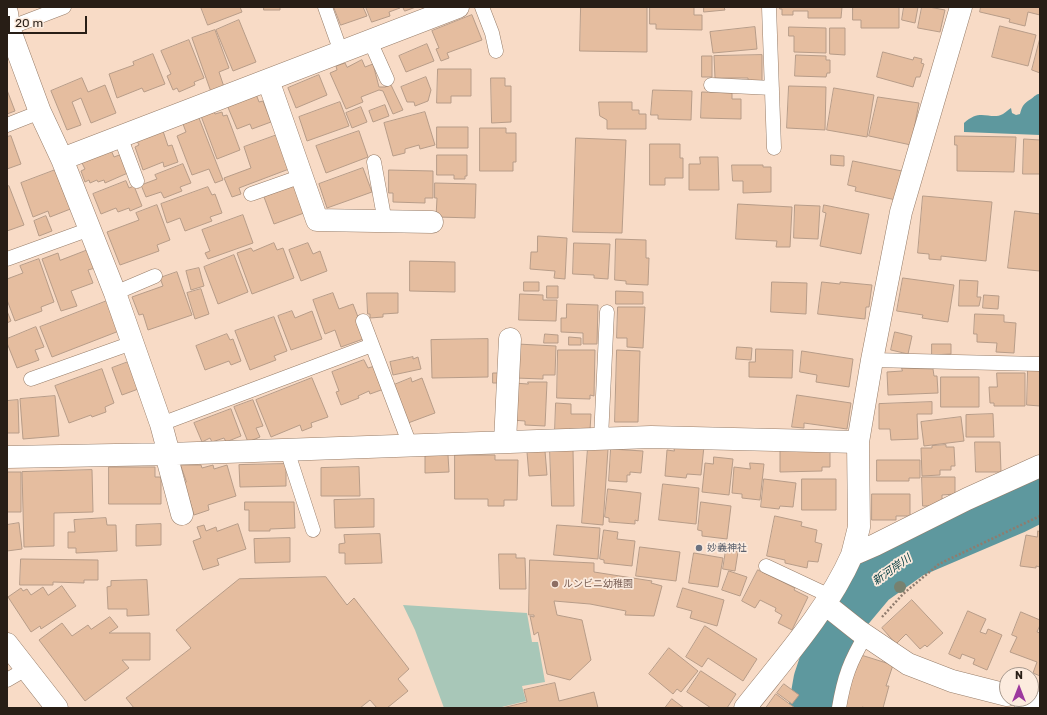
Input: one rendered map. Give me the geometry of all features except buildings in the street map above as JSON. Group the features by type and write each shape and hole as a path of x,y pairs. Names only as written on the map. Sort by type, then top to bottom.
{"street":[{"path":"62,159 458,7"},
{"path":"744,708 830,604 852,555 859,527 858,442 872,360 901,212 962,7"},
{"path":"8,20 40,112 62,159 115,293 161,424 182,514"},
{"path":"268,80 317,220 432,222"},
{"path":"505,442 510,339"},
{"path":"7,457 167,454 651,437 858,442"},
{"path":"852,555 967,499 1040,466"},
{"path":"830,604 862,633 908,664 952,681 999,693"},
{"path":"7,644 57,708"}],"lane":[{"path":"8,20 64,7"},
{"path":"325,7 341,52"},
{"path":"482,7 492,33 496,51"},
{"path":"769,7 774,148"},
{"path":"370,41 387,79"},
{"path":"711,85 772,88"},
{"path":"7,125 40,112"},
{"path":"120,136 137,181"},
{"path":"374,162 385,222"},
{"path":"251,194 302,176"},
{"path":"7,259 90,229"},
{"path":"115,293 155,276"},
{"path":"601,438 607,312"},
{"path":"363,322 410,445"},
{"path":"31,379 132,343"},
{"path":"161,424 372,345"},
{"path":"872,360 1040,364"},
{"path":"287,450 314,530"},
{"path":"766,566 830,604"},
{"path":"839,708 848,668 862,633"},
{"path":"7,680 26,668"}],"path":[{"path":"862,633 903,594 939,564 1040,516"}],"green space":[{"path":"403,605 527,613 532,642 538,642 545,682 522,686 526,701 498,708 444,708 415,630"}],"water":[{"path":"1037,94 1040,94 1040,135 964,132 964,123 970,118 980,115 998,116 1011,108 1012,113 1016,115 1020,114 1025,103"}],"waterway":[{"name":"新河岸川","path":"812,708 817,680 829,644 847,613 873,582 911,555 1014,511 1040,498"}],"place":[{"name":"妙義神社","path":"699,548"},
{"name":"ルンビニ幼稚園","path":"555,584"}]}
